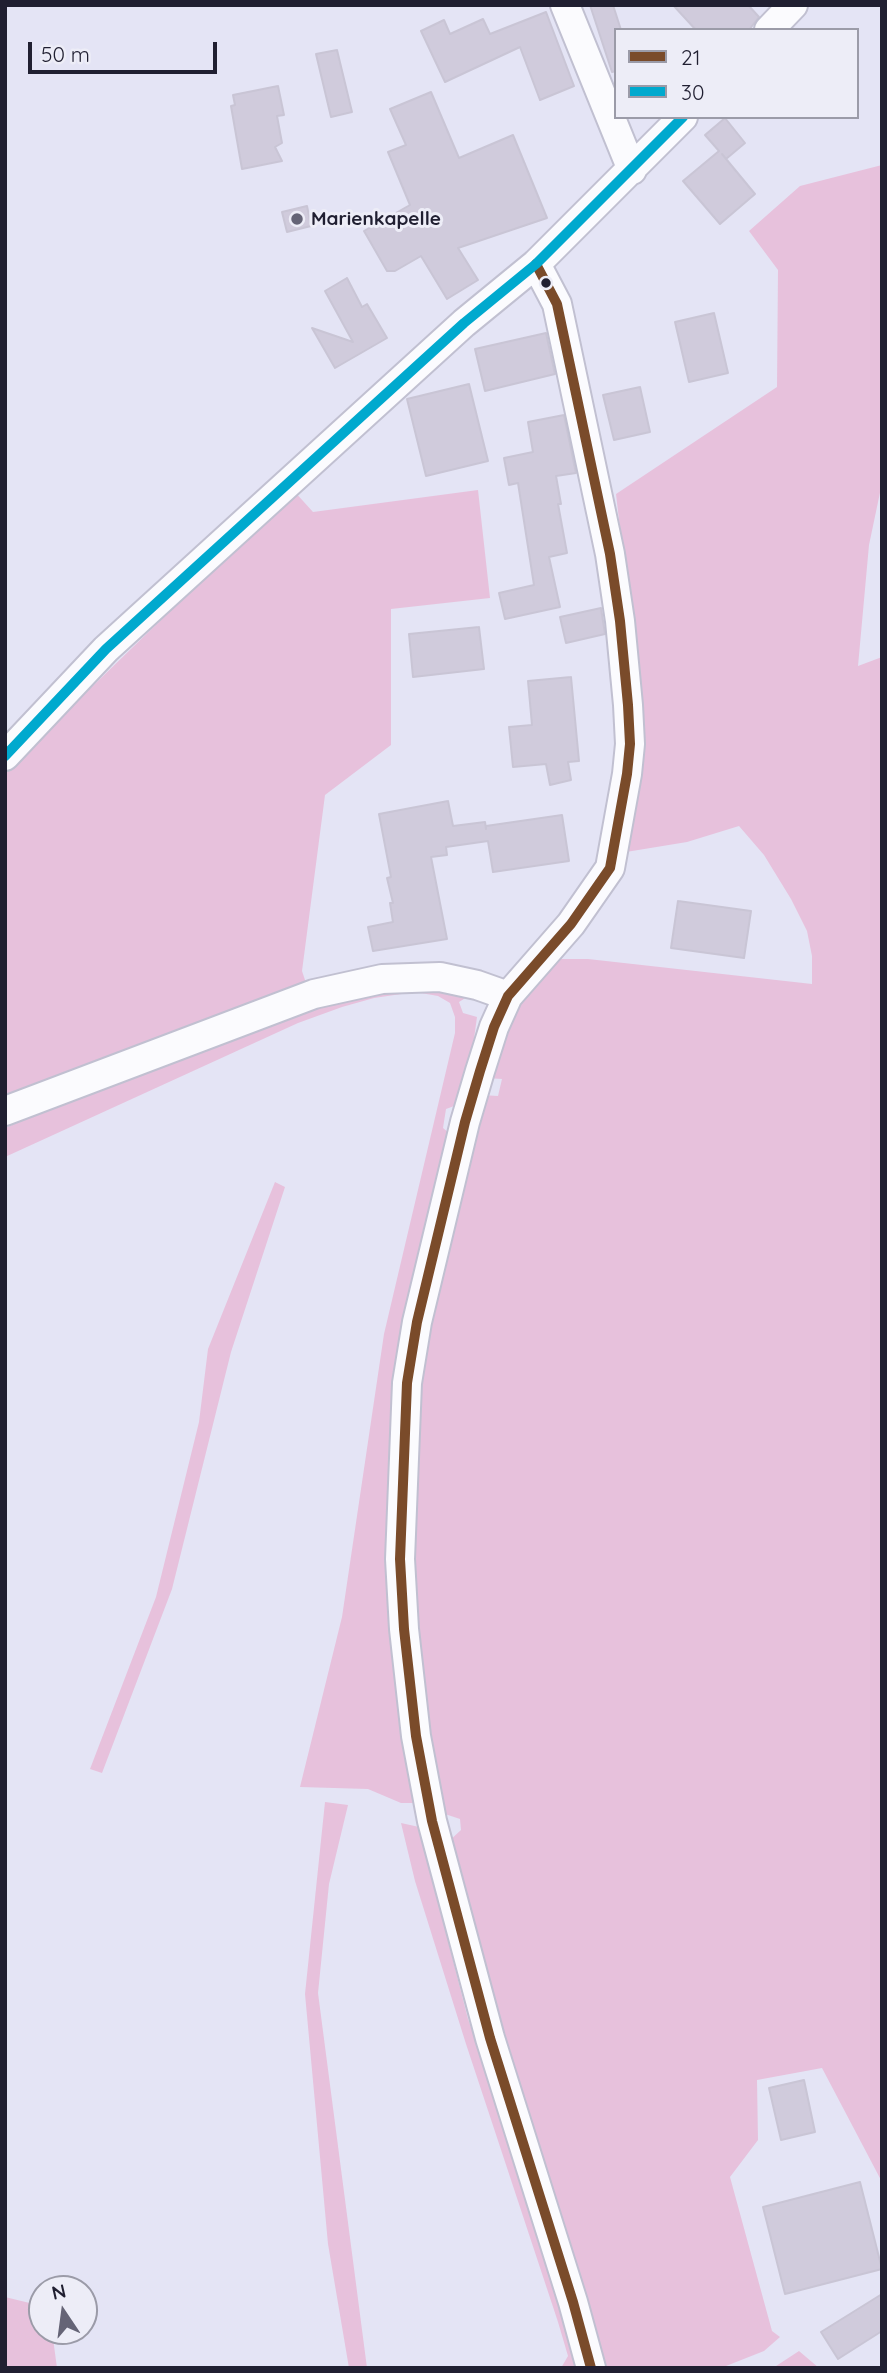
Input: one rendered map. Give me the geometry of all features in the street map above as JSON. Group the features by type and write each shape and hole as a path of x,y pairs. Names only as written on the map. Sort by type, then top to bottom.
{"street":[{"path":"565,5 632,170"},
{"path":"771,28 793,5"},
{"path":"5,756 106,649 464,323 536,264 681,119"},
{"path":"536,264 557,304 600,503 620,621 630,744 622,810 610,868 571,924 508,996 494,1027 465,1122 417,1322 407,1383 400,1559 404,1629 416,1736 432,1821 490,2038 573,2302 591,2368"},
{"path":"5,1111 314,994 382,979 440,977 477,985 508,996"}],"shaded area":[{"path":"882,165 882,483 869,545 858,666 882,657 882,2182 822,2068 757,2080 758,2140 730,2177 772,2331 780,2337 764,2351 721,2368 603,2368 493,2008 448,1842 461,1830 460,1819 445,1814 426,1713 413,1601 415,1434 424,1343 482,1095 498,1096 502,1079 487,1078 506,1024 529,988 553,959 588,959 812,984 812,956 807,931 764,855 739,826 687,842 626,852 638,683 616,494 777,387 778,270 749,231 800,186"},
{"path":"478,490 490,598 391,609 391,745 325,795 302,971 307,986 5,1103 5,771 294,491 313,512"},
{"path":"394,986 457,989 467,997 459,1002 463,1013 477,1017 473,1046 457,1105 446,1109 443,1128 449,1133 394,1389 387,1518 388,1588 413,1777 414,1803 401,1803 368,1789 300,1787 342,1617 384,1334 455,1033 455,1017 450,1003 438,996 415,992 374,998 342,1007 298,1023 5,1157 5,1128 292,1011"},
{"path":"275,1182 285,1187 231,1352 172,1589 102,1773 90,1769 156,1597 199,1422 208,1349"},
{"path":"325,1802 348,1805 329,1884 318,1993 367,2368 349,2368 328,2244 305,1994"},
{"path":"401,1823 419,1827 468,2019 542,2242 578,2368 561,2368 568,2356 466,2044 415,1881"},
{"path":"5,2297 28,2303 28,2345 54,2345 57,2368 5,2368"},
{"path":"799,2351 819,2368 773,2368"}],"building":[{"path":"590,5 613,5 620,28 614,28 612,72"},
{"path":"673,5 748,5 759,17 751,28 694,28"},
{"path":"546,12 574,86 540,100 520,47 445,82 421,31 444,20 450,34 483,19 490,34"},
{"path":"337,50 352,112 331,117 316,54"},
{"path":"278,86 284,115 277,116 282,143 275,147 282,161 242,169 231,106 235,105 233,95"},
{"path":"431,92 459,158 513,135 547,218 458,248 478,280 447,299 421,256 395,271 387,271 364,231 410,205 388,152 406,145 390,109"},
{"path":"726,119 745,143 726,159 755,194 720,224 683,181 719,151 705,135"},
{"name":"Marienkapelle","path":"307,206 311,226 287,232 282,212"},
{"path":"347,278 362,307 367,304 387,338 335,368 312,328 353,342 325,291"},
{"path":"714,313 728,373 689,382 675,322"},
{"path":"546,333 555,374 485,391 475,349"},
{"path":"469,384 488,461 426,476 407,399"},
{"path":"640,387 650,432 614,440 603,395"},
{"path":"564,415 576,473 556,476 567,553 549,557 560,607 505,619 499,593 534,585 518,483 509,485 504,458 533,452 528,422"},
{"path":"601,608 605,634 566,643 560,617"},
{"path":"479,627 484,669 413,677 409,634"},
{"path":"571,677 579,761 568,762 571,780 550,785 546,764 513,767 509,727 532,725 528,681"},
{"path":"448,801 453,826 485,822 486,829 486,826 562,815 569,861 493,872 488,841 446,847 447,855 431,857 447,939 373,951 368,927 393,922 390,903 393,903 387,878 391,877 379,814"},
{"path":"678,901 751,911 744,958 671,948"},
{"path":"804,2080 815,2132 781,2140 769,2088"},
{"path":"860,2182 882,2269 785,2294 763,2207"},
{"path":"882,2294 882,2331 838,2359 821,2332"}],"transit line":[{"name":"30","path":"5,756 106,649 464,323 536,264 681,119"},
{"name":"21","path":"536,264 557,304 610,554 628,705 630,744 627,774 610,868 571,924 508,996 494,1027 465,1122 417,1322 407,1383 400,1559 404,1629 416,1736 432,1821 490,2038 573,2302 591,2368"}],"place":[{"name":"Marienkapelle","path":"297,219"}]}
